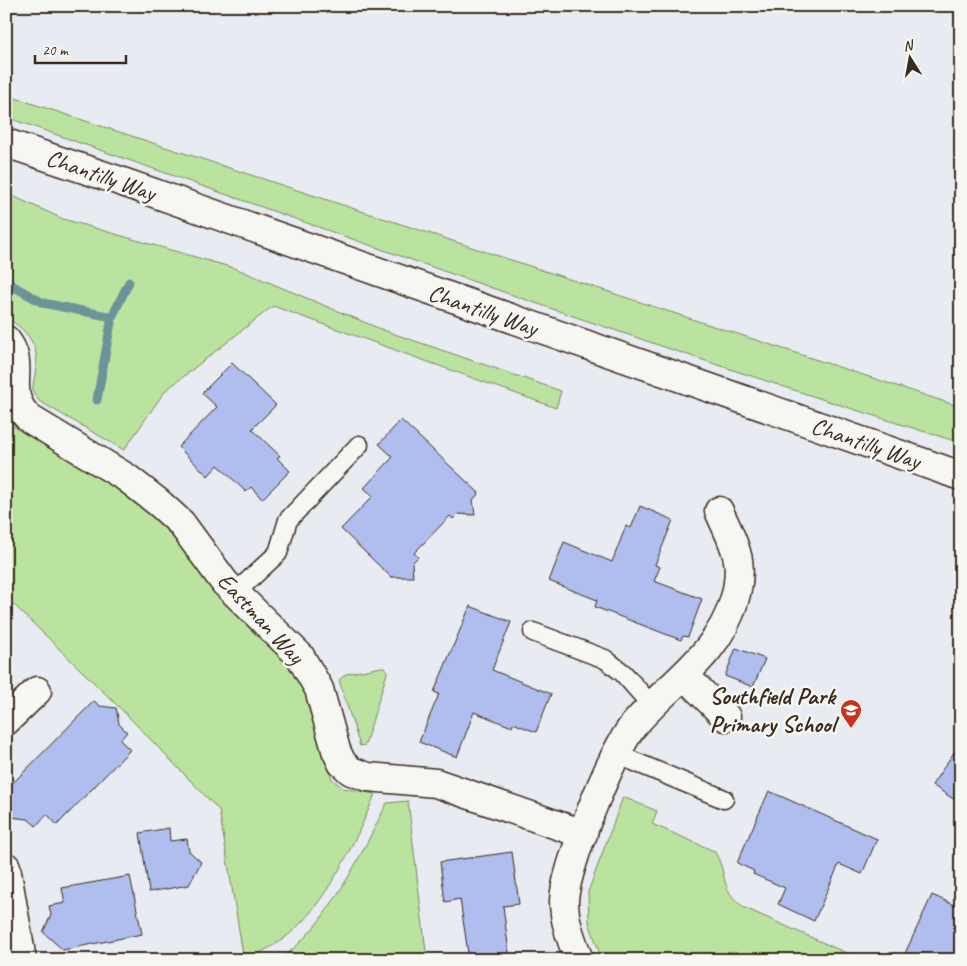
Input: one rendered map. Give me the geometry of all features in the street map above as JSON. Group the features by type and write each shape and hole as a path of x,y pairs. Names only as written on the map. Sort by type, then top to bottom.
{"street":[{"name":"Chantilly Way","path":"6,143 114,178 961,476"},
{"name":"Eastman Way","path":"6,340 13,354 12,393 19,410 30,419 128,478 159,503 193,538 234,594 306,664 319,689 336,750 342,763 351,771 380,779 436,783 583,834"},
{"path":"579,960 567,927 564,901 567,881 583,834 616,754 632,728 652,706 685,676 716,641 727,620 736,595 739,574 738,560 719,511"},
{"path":"685,676 726,717"},
{"path":"6,721 37,691"},
{"path":"6,868 22,960"}],"lane":[{"path":"234,594 278,553 288,520 359,445"},
{"path":"533,632 597,655 614,664 652,706"},
{"path":"616,754 724,799"}],"green space":[{"path":"6,95 961,407 961,443 601,326 6,117"},
{"path":"6,193 63,219 237,269 383,330 561,391 556,408 273,306 165,391 124,450 39,401 33,392 36,357 33,343 19,326 6,318"},
{"path":"6,422 106,481 155,519 172,536 216,594 269,644 293,671 309,701 332,779 343,788 375,794 341,866 308,916 290,934 246,960 244,960 219,810 121,709 6,597"},
{"path":"381,667 386,668 387,673 365,745 360,746 339,680 346,674"},
{"path":"623,797 657,811 652,824 714,851 730,894 745,908 862,960 602,960 589,922 588,892"},
{"path":"408,801 427,960 279,960 296,946 327,910 354,867 387,803"}],"building":[{"path":"232,363 276,405 252,429 280,456 277,458 290,471 262,499 251,487 246,492 218,465 208,476 178,447 217,407 202,393"},
{"path":"401,420 479,493 473,500 475,515 458,514 453,519 450,516 414,553 418,557 412,563 413,577 391,577 341,529 373,496 364,488 393,457 379,444"},
{"path":"640,506 673,520 655,565 660,567 654,581 702,599 688,637 683,636 681,640 595,607 597,600 549,581 564,542 612,562 626,526 631,528"},
{"path":"470,606 511,622 492,670 551,694 536,732 513,723 512,727 474,712 457,757 419,742 439,694 434,692"},
{"path":"736,648 765,659 753,687 725,676"},
{"path":"94,701 100,706 116,708 119,724 127,732 120,740 130,750 57,825 47,814 36,826 28,819 10,817 6,790"},
{"path":"961,742 961,804 932,785"},
{"path":"769,791 877,839 862,874 839,864 814,921 778,904 785,888 753,874 754,871 737,863"},
{"path":"169,828 170,841 187,839 189,851 201,862 189,885 149,892 140,833"},
{"path":"512,852 519,904 503,906 510,960 469,960 460,899 445,902 440,862"},
{"path":"130,876 142,934 63,950 43,932 51,915 49,906 65,903 62,888"},
{"path":"932,895 961,908 961,960 902,960"}],"waterway":[{"path":"6,282 43,303 112,317 129,282"},
{"path":"97,400 112,317"}],"place":[{"name":"Southfield Park Primary School","path":"851,729"}]}
